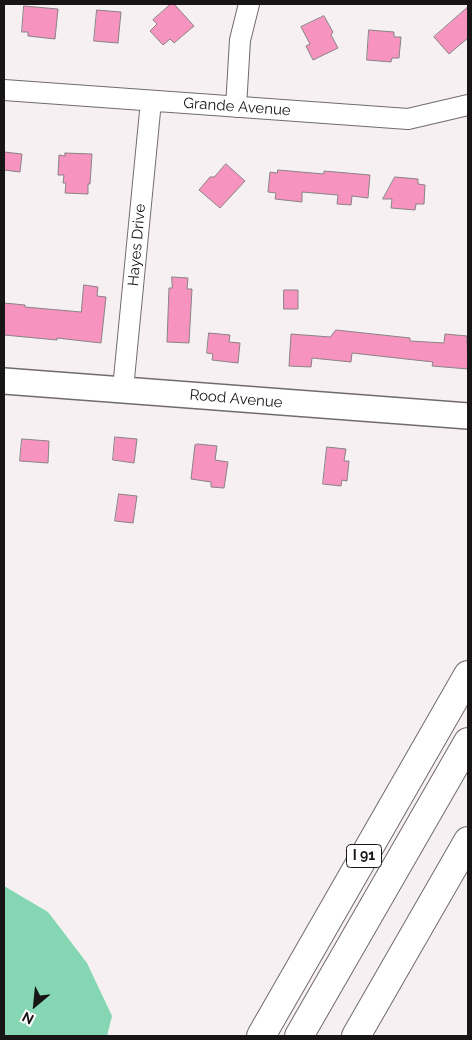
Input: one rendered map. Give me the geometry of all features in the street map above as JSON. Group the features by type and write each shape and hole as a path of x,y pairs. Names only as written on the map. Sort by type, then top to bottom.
{"highway":[{"name":"I 91","path":"260,1036 468,676"},
{"path":"299,1036 468,742"},
{"path":"319,1036 468,777"},
{"path":"356,1036 468,841"}],"street":[{"path":"236,107 240,40 249,4"},
{"name":"Grande Avenue","path":"4,90 408,119 468,105"},
{"name":"Hayes Drive","path":"123,390 151,101"},
{"name":"Rood Avenue","path":"4,381 468,416"}],"green space":[{"path":"4,886 48,912 87,963 112,1016 107,1036 4,1036"}],"building":[{"path":"171,4 174,4 194,26 174,43 170,39 163,45 150,31 157,24 153,20"},
{"path":"24,6 58,9 55,39 28,36 28,32 22,32"},
{"path":"468,7 468,38 449,54 434,37"},
{"path":"97,10 121,12 118,43 94,41"},
{"path":"324,16 333,32 331,35 338,48 313,60 306,46 310,44 301,27"},
{"path":"369,30 394,32 394,37 401,37 399,58 392,58 391,62 367,60"},
{"path":"4,152 22,154 20,172 4,170"},
{"path":"65,153 92,154 88,194 65,193 66,183 63,183 64,175 58,175 59,155 65,156"},
{"path":"226,164 245,181 220,208 199,190 210,177 214,177"},
{"path":"278,170 370,175 368,198 352,196 351,205 337,204 338,195 302,192 302,202 275,199 276,193 268,192 270,172 277,173"},
{"path":"395,177 418,179 418,184 425,185 424,204 416,204 415,210 391,208 392,199 383,199"},
{"path":"172,277 188,278 187,289 192,289 189,343 167,342 169,288 172,288"},
{"path":"84,285 98,287 97,296 106,297 101,343 4,335 4,303 25,305 25,307 81,312"},
{"path":"284,290 298,290 298,309 284,309"},
{"path":"336,330 410,338 410,341 444,343 445,334 467,336 468,369 432,366 433,362 352,353 351,362 312,358 311,367 289,366 291,334 330,337"},
{"path":"209,333 230,335 229,342 240,343 238,363 212,360 213,354 207,353"},
{"path":"115,437 137,439 134,463 113,460"},
{"path":"22,439 49,441 48,463 20,461"},
{"path":"195,445 217,446 215,460 228,462 224,488 211,487 211,482 191,479"},
{"path":"327,447 346,449 344,461 349,461 347,481 342,480 341,486 323,484"},
{"path":"119,494 137,496 133,523 115,521"}]}
